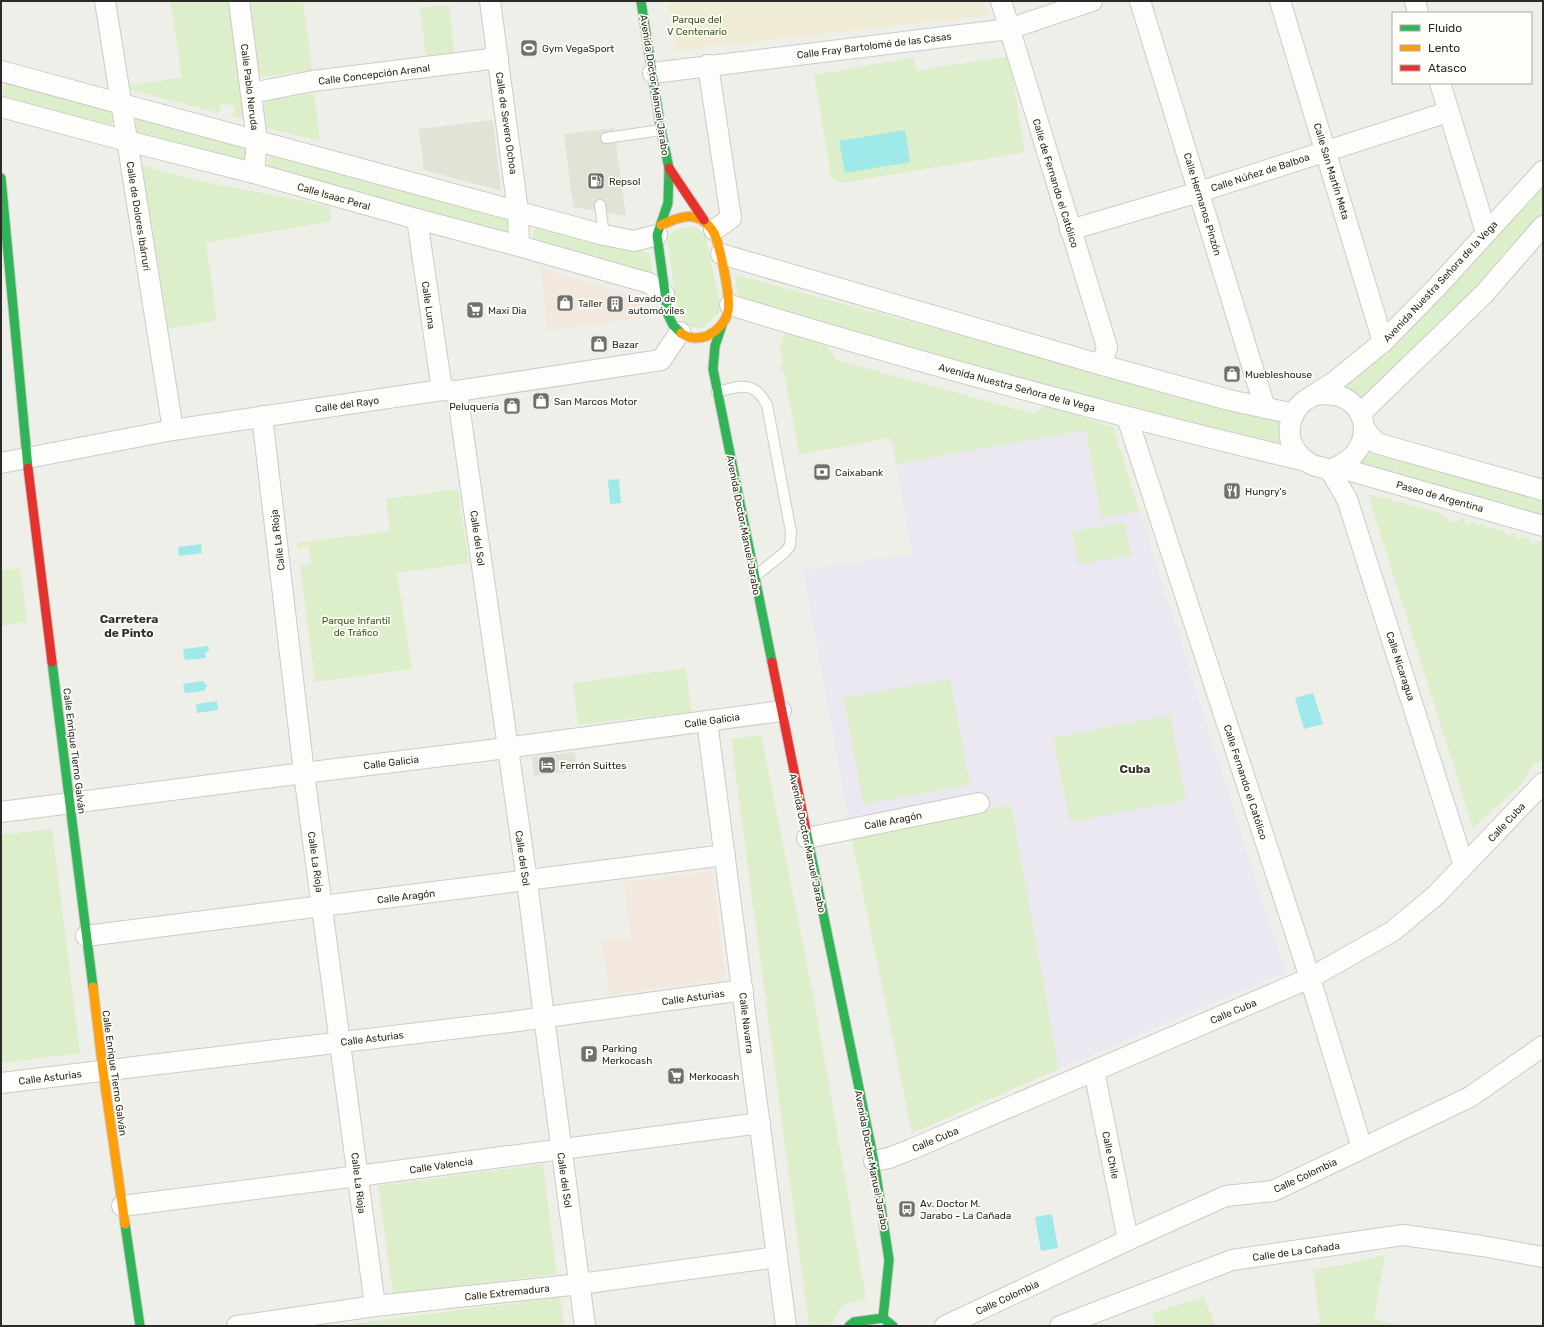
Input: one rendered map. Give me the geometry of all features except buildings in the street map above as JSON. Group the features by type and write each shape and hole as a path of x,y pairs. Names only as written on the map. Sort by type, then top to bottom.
{"street":[{"name":"Calle de Dolores Ibárruri","path":"105,1 173,430"},
{"name":"Calle Pablo Neruda","path":"239,1 257,141 254,173"},
{"name":"Calle de Severo Ochoa","path":"490,1 518,211 519,246"},
{"name":"Avenida Doctor Manuel Jarabo","path":"642,1 661,130 669,168 668,203 659,230"},
{"name":"Calle de Fernando el Católico","path":"1001,1 1107,347 1102,365"},
{"name":"Calle Fray Bartolomé de las Casas","path":"653,73 1009,29 1092,1"},
{"name":"Calle Hermanos Pinzón","path":"1140,1 1265,408"},
{"name":"Calle San Martín Meta","path":"1280,1 1383,342"},
{"path":"1415,1 1418,12"},
{"name":"Calle Concepción Arenal","path":"251,93 314,81 498,58"},
{"path":"1,71 257,141 634,241 659,230 676,217 690,215 709,225 731,218 708,65"},
{"path":"1440,84 1486,232"},
{"name":"Calle Isaac Peral","path":"1,107 254,173 519,246 649,284 664,294"},
{"name":"Calle Núñez de Balboa","path":"1070,230 1199,192 1448,112"},
{"name":"Avenida Doctor Manuel Jarabo","path":"669,168 709,225 721,254 730,305 716,346 713,369 781,711 874,1161 889,1260 883,1318"},
{"name":"Avenida Nuestra Señora de la Vega","path":"1310,398 1334,382 1383,342 1436,288 1543,170"},
{"name":"Calle Enrique Tierno Galván","path":"1,178 27,458 103,1071 140,1326"},
{"name":"Calle Luna","path":"417,219 450,391"},
{"path":"1543,226 1484,294 1362,421 1363,440 1358,452 1349,461 1333,468 1315,466 1298,454 1292,445 1290,429 1294,414 1301,404 1320,394 1332,394 1344,397 1353,404 1362,421 1376,443 1543,490"},
{"path":"659,230 664,294 668,315 673,325 699,349"},
{"path":"721,254 1102,365 1229,400 1294,414"},
{"name":"Avenida Nuestra Señora de la Vega","path":"730,305 1052,398 1306,461"},
{"path":"684,334 700,338 712,334 722,325"},
{"name":"Calle del Rayo","path":"1,463 173,430 262,416 450,391 661,360 684,334"},
{"name":"Avenida Doctor Manuel Jarabo","path":"706,359 713,369"},
{"name":"Calle del Sol","path":"450,391 527,881 585,1326"},
{"name":"Calle La Rioja","path":"262,416 304,773 375,1306"},
{"name":"Calle Fernando el Católico","path":"1127,417 1310,978 1362,1148"},
{"name":"Paseo de Argentina","path":"1333,468 1543,526"},
{"name":"Calle Nicaragua","path":"1333,468 1347,499 1464,866"},
{"name":"Calle Galicia","path":"1,812 507,748 781,711"},
{"name":"Calle Navarra","path":"707,721 786,1326"},
{"name":"Calle Cuba","path":"874,1161 889,1158 912,1149 1310,978 1393,931 1436,895 1543,783"},
{"name":"Calle Aragón","path":"807,838 979,803"},
{"name":"Calle Aragón","path":"86,936 725,855"},
{"name":"Calle Asturias","path":"1,1083 544,1017 742,990"},
{"name":"Calle Colombia","path":"950,1325 1128,1240 1226,1196 1273,1191 1470,1097 1543,1046"},
{"name":"Calle Chile","path":"1094,1071 1128,1240"},
{"name":"Calle Valencia","path":"122,1206 760,1123"},
{"name":"Calle de La Cañada","path":"1060,1326 1232,1260 1395,1236 1403,1235 1482,1246 1543,1257"},
{"name":"Calle Extremadura","path":"237,1326 375,1306 580,1284 777,1257"},
{"path":"850,1326 854,1322 883,1318 893,1326"}],"lane":[{"path":"606,138 661,130"},
{"path":"600,205 604,234"},
{"path":"717,392 742,386 753,388 762,394 767,405 791,532 790,546 784,553 754,577"}],"shaded area":[{"path":"493,120 501,191 424,170 419,129"},
{"name":"Repsol","path":"614,128 626,216 573,207 564,134"},
{"path":"540,268 644,299 646,317 547,331"},
{"path":"1086,430 1101,518 1140,512 1285,972 1059,1069 1011,806 851,835 803,570 912,554 896,464"},
{"path":"575,752 577,771 534,776 532,757"},
{"path":"712,871 726,980 609,995 602,940 631,937 624,882"}],"green space":[{"path":"170,1 228,1 244,119 233,116 235,107 222,103 219,113 130,90 130,86 182,77"},
{"path":"250,1 303,1 312,70 260,77"},
{"path":"449,5 454,53 426,56 420,8"},
{"path":"1009,56 1025,152 840,183 831,177 814,75 914,58 916,71"},
{"path":"10,81 109,106 114,112 113,122 109,126 5,100 3,89"},
{"path":"314,93 320,141 267,128 264,101"},
{"path":"139,118 247,148 246,160 244,162 136,134 134,125"},
{"path":"272,154 509,216 509,229 503,234 267,167 268,160"},
{"path":"142,165 195,180 329,206 331,221 206,243 217,321 168,329"},
{"path":"1543,183 1543,214 1442,324 1401,365 1360,400 1341,388"},
{"path":"544,225 648,253 650,255 653,276 534,244 532,237 535,229"},
{"path":"696,227 706,237 719,302 719,312 704,328 686,324 678,313 667,239 676,230"},
{"path":"737,275 1284,423 1289,452 740,303 735,277"},
{"path":"785,333 827,345 836,360 1035,414 1045,405 1113,427 1140,512 1101,518 1086,430 896,464 891,438 799,454 784,371 781,371 780,364 783,363 780,347"},
{"path":"1367,451 1543,499 1543,516 1356,464"},
{"name":"Parque Infantil de Tráfico","path":"458,489 469,563 397,573 412,669 315,682 300,566 311,564 309,546 298,548 297,543 390,531 386,499"},
{"path":"1368,494 1434,511 1454,522 1464,518 1466,525 1477,522 1478,526 1484,524 1486,530 1495,527 1497,531 1503,529 1506,536 1516,533 1518,539 1528,536 1531,544 1543,540 1543,761 1533,764 1521,785 1473,828"},
{"path":"1125,522 1131,555 1079,565 1072,532"},
{"path":"20,568 27,622 1,626 1,570"},
{"path":"686,668 691,712 578,725 573,683"},
{"path":"950,679 970,785 863,804 844,698"},
{"path":"1170,715 1186,800 1070,822 1053,738"},
{"path":"761,735 815,1004 866,1299 843,1305 830,1326 809,1326 731,739"},
{"path":"1011,805 1059,1069 912,1133 851,835"},
{"path":"52,829 80,1053 1,1063 1,835"},
{"path":"543,1164 557,1274 393,1294 378,1186"},
{"path":"1385,1255 1374,1318 1399,1326 1308,1326 1320,1323 1313,1269 1328,1268"},
{"path":"560,1297 564,1326 337,1326"},
{"path":"1204,1297 1215,1326 1156,1326 1152,1313"}],"sand":[{"name":"Parque del V Centenario","path":"668,1 984,1 988,15 675,51"}],"water":[{"path":"905,130 910,162 845,173 839,141"},
{"path":"619,479 621,503 610,504 608,480"},
{"path":"201,544 202,553 179,556 178,547"},
{"path":"208,646 209,651 205,652 206,658 185,660 183,649"},
{"path":"203,681 207,686 204,691 185,693 183,684"},
{"path":"1313,693 1323,724 1304,729 1295,698"},
{"path":"217,701 218,710 197,713 196,704"},
{"path":"1052,1214 1058,1248 1041,1251 1035,1217"}],"traffic: fast":[{"path":"641,1 661,130 669,168 668,203 657,235 668,315 673,325 681,333"},
{"path":"1,178 28,468"},
{"path":"722,325 715,346 713,369 772,662"},
{"path":"52,662 93,987"},
{"path":"806,830 874,1161 889,1260 883,1318"},
{"path":"125,1224 140,1326"},
{"path":"849,1326 854,1322 883,1318 893,1326"}],"traffic: slow":[{"path":"661,225 686,217 697,218 704,221 714,233 724,272 729,304 727,315 723,322 714,332 704,337 690,337 681,333"},
{"path":"93,987 103,1071 125,1224"}],"traffic: jam":[{"path":"669,168 704,220"},
{"path":"28,468 52,662"},
{"path":"772,662 806,830"}],"place":[{"name":"Gym VegaSport","path":"529,48"},
{"name":"Repsol","path":"596,181"},
{"name":"Taller","path":"565,303"},
{"name":"Lavado de automóviles","path":"615,304"},
{"name":"Maxi Dia","path":"475,310"},
{"name":"Bazar","path":"599,344"},
{"name":"Muebleshouse","path":"1232,374"},
{"name":"San Marcos Motor","path":"541,401"},
{"name":"Peluquería","path":"512,406"},
{"name":"Caixabank","path":"822,472"},
{"name":"Hungry's","path":"1232,491"},
{"name":"Ferrón Suittes","path":"547,765"},
{"name":"Parking Merkocash","path":"589,1054"},
{"name":"Merkocash","path":"676,1076"},
{"name":"Av. Doctor M. Jarabo - La Cañada","path":"907,1209"}],"district":[{"name":"Carretera de Pinto","path":"129,626"},
{"name":"Cuba","path":"1135,769"}]}
